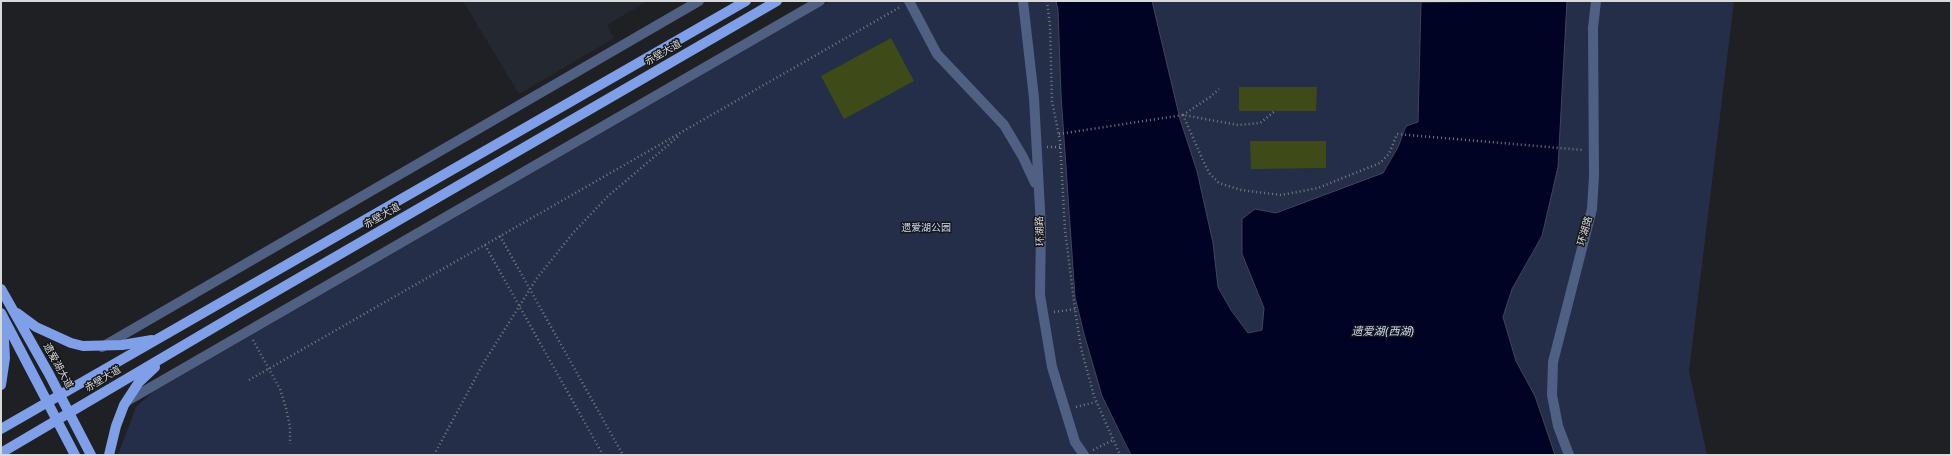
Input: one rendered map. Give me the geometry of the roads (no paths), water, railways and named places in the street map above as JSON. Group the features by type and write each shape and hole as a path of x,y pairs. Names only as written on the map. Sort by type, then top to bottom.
{"main road":[{"name":"赤壁大道","path":"1,430 746,1"},
{"name":"赤壁大道","path":"1,453 166,355 777,1"},
{"name":"遗爱湖大道","path":"1,289 60,395 91,455"},
{"path":"12,310 36,327 71,343 83,346 102,347 122,345 160,338"},
{"path":"1,385 6,342 2,314"},
{"path":"2,314 75,455"},
{"path":"109,455 116,426 127,401 140,382 166,355"}],"street":[{"path":"102,347 699,1"},
{"path":"127,401 820,1"},
{"name":"环湖路","path":"1023,1 1034,98 1041,228 1040,295 1052,367 1075,442 1084,455"},
{"name":"环湖路","path":"1569,455 1558,426 1552,394 1553,362 1592,209 1594,150 1593,28 1596,1"},
{"path":"909,2 937,54 1004,125 1023,157 1038,188"}],"water":[{"name":"遗爱湖(西湖)","path":"1056,1 1152,1 1180,119 1197,171 1213,243 1218,287 1231,310 1248,333 1262,330 1264,308 1242,254 1242,219 1255,209 1276,213 1383,173 1398,147 1406,126 1418,122 1421,2 1567,1 1558,167 1542,236 1512,289 1503,317 1516,361 1535,396 1555,455 1131,455 1102,396 1075,297 1061,95 1058,10"}],"park label":[{"name":"遗爱湖公园","path":"926,228"}]}
